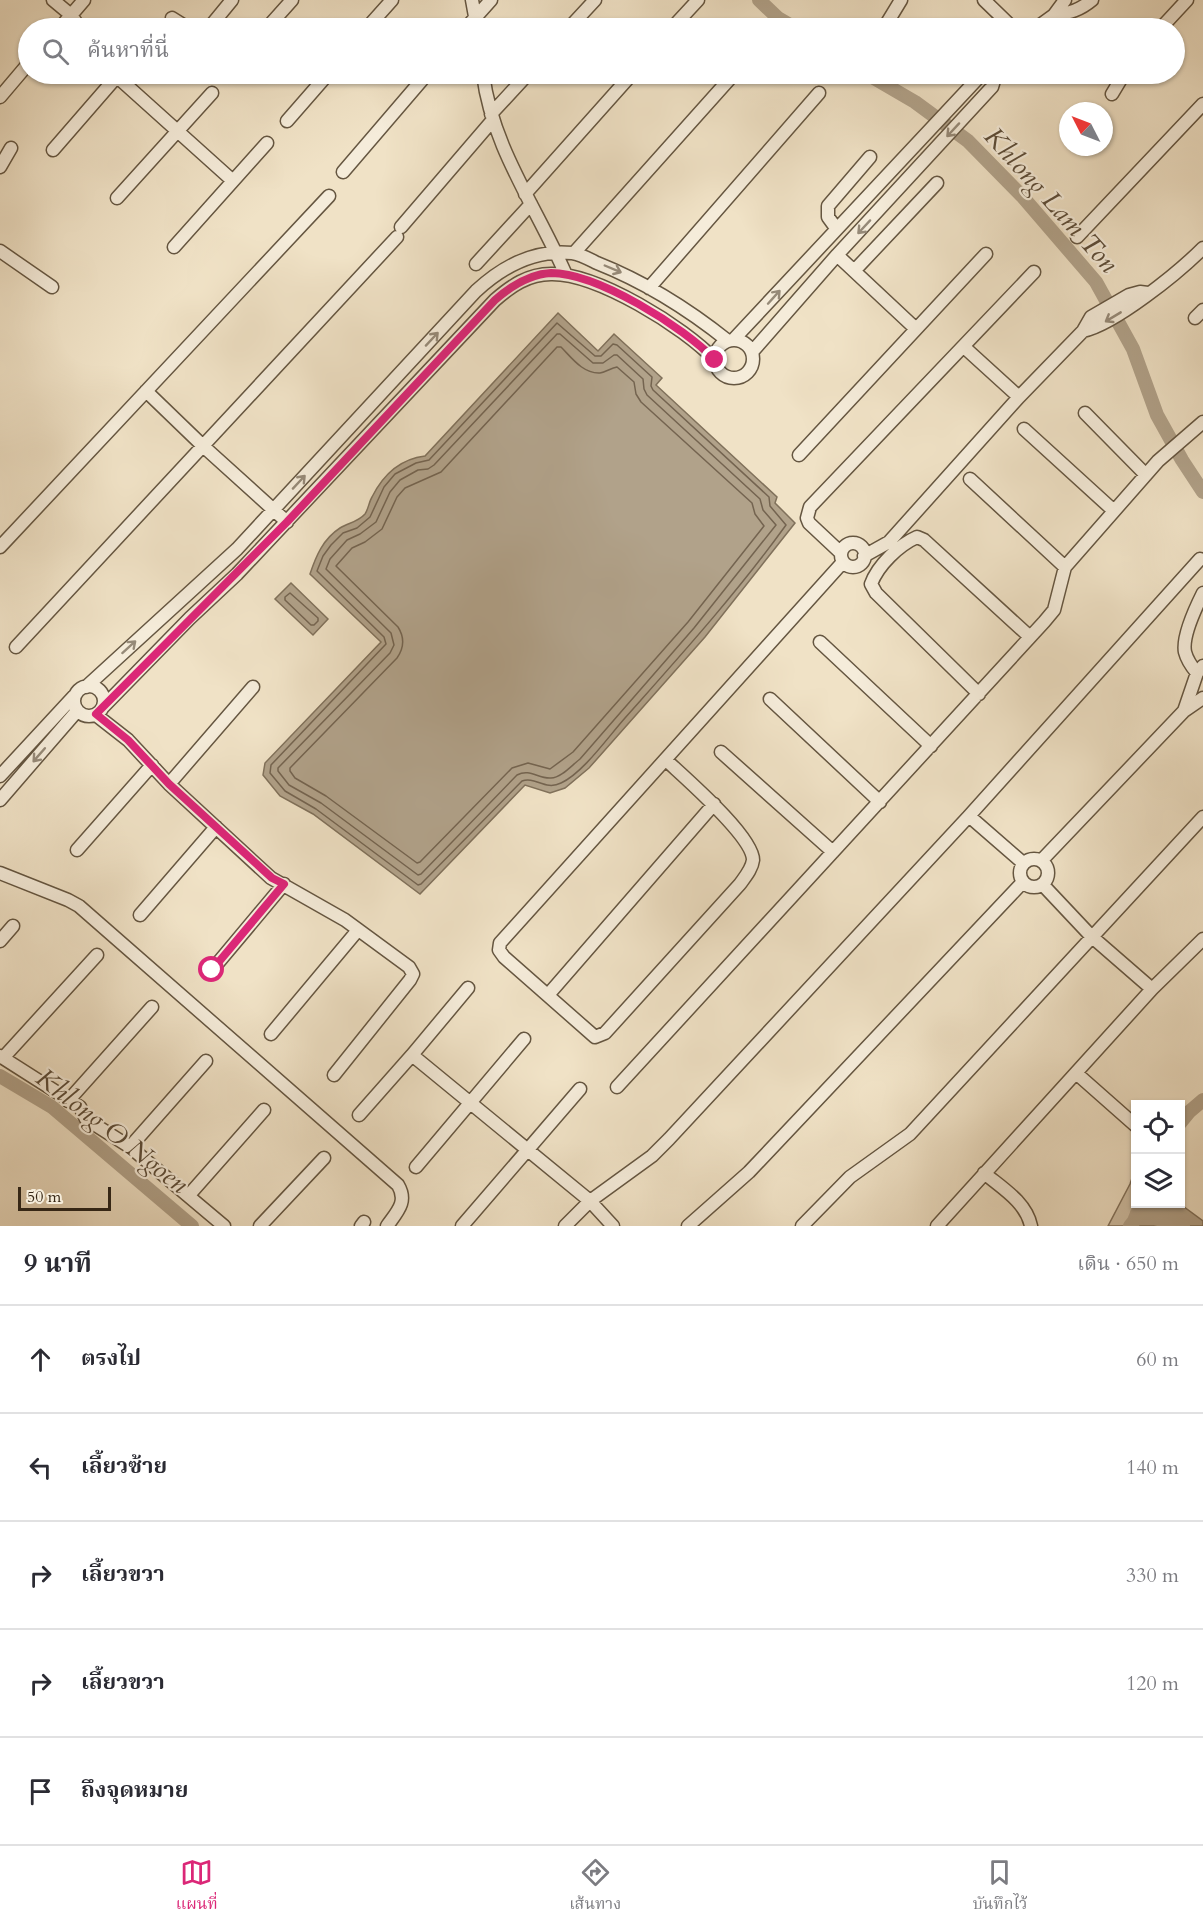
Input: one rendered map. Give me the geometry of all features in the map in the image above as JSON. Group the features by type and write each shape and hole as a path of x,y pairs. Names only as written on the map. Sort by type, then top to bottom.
{"street":[{"path":"53,0 73,18"},
{"path":"68,18 84,0"},
{"path":"217,18 232,0"},
{"path":"276,18 292,0"},
{"path":"376,18 392,0"},
{"path":"472,0 475,18"},
{"path":"479,18 491,0"},
{"path":"577,18 594,0"},
{"path":"681,18 698,0"},
{"path":"890,18 901,0"},
{"path":"984,0 1003,18"},
{"path":"1050,18 1065,0"},
{"path":"1054,15 1077,10 1092,0"},
{"path":"1170,18 1187,0"},
{"path":"0,97 18,76"},
{"path":"53,150 108,84"},
{"path":"127,84 233,181"},
{"path":"287,121 319,84"},
{"path":"343,172 418,84"},
{"path":"485,84 492,118 528,199 566,275"},
{"path":"16,647 399,232 520,84"},
{"path":"476,264 624,84"},
{"path":"573,253 725,84"},
{"path":"86,687 237,549 492,277 519,261 556,253 573,253 619,272 679,305 731,340 745,343 752,352 752,364 746,374 741,377 729,377 716,366 716,352 721,345 731,340 971,84"},
{"path":"752,352 993,84"},
{"path":"1112,94 1118,84"},
{"path":"117,198 212,93"},
{"path":"649,288 819,93"},
{"path":"1077,237 1203,104"},
{"path":"174,248 267,142"},
{"path":"0,166 11,148"},
{"path":"836,228 828,216 828,206 870,157"},
{"path":"854,271 937,183"},
{"path":"873,188 888,200"},
{"path":"0,547 328,196"},
{"path":"1034,272 810,507 807,518 809,523 847,565 856,566 864,556 889,542 1019,397 1089,325 1131,300 1148,293 1203,248"},
{"path":"0,251 52,287"},
{"path":"799,455 986,254"},
{"path":"837,255 916,329"},
{"path":"74,696 74,707 77,711 86,716 100,711 287,522 495,300 508,288 522,280 540,275 566,275 592,283 636,303 671,323 700,344 715,360"},
{"path":"964,347 1019,397"},
{"path":"390,384 404,397"},
{"path":"146,391 287,522"},
{"path":"1085,412 1146,475"},
{"path":"618,1087 1054,610 1065,567 1158,461 1203,422"},
{"path":"1024,429 1114,511"},
{"path":"970,479 1065,567"},
{"path":"979,694 876,592 872,584 875,574 906,542 917,537 924,540 1030,637"},
{"path":"666,760 714,804 752,851 753,862 740,884 605,1033 595,1036 504,957 499,950 501,943 666,760 842,557 845,545 854,543 862,547 864,556"},
{"path":"565,1226 590,1201 652,1156 969,816 1200,559"},
{"path":"1184,711 1200,670 1190,664 1185,651 1186,636 1201,600"},
{"path":"820,642 931,746"},
{"path":"169,784 253,687"},
{"path":"0,776 81,688 96,688 100,692 104,702 100,711"},
{"path":"1041,861 1184,711 1203,698"},
{"path":"770,699 880,802"},
{"path":"0,800 77,711"},
{"path":"100,711 169,784 272,878 358,930 409,967 413,974 410,980 334,1075"},
{"path":"721,752 833,852"},
{"path":"77,850 152,765"},
{"path":"548,995 714,804"},
{"path":"969,816 1023,863"},
{"path":"802,1226 850,1177 910,1134 1203,817"},
{"path":"140,915 216,827"},
{"path":"1032,859 1045,864 1048,875 1042,885 1032,888 1023,882 1020,873 1023,863 1032,859"},
{"path":"0,873 79,906 398,1185 403,1193 402,1203 387,1226"},
{"path":"688,1226 748,1172 1023,882"},
{"path":"212,970 284,884"},
{"path":"1042,885 1091,936 1152,989"},
{"path":"0,941 13,926"},
{"path":"270,1034 358,930"},
{"path":"937,1226 1152,989 1203,939"},
{"path":"97,955 2,1057 80,1107 86,1119 130,1147 224,1226"},
{"path":"359,1115 468,988"},
{"path":"68,1101 153,1007"},
{"path":"416,1167 524,1039"},
{"path":"412,1055 529,1149 590,1201 613,1226"},
{"path":"130,1147 206,1061"},
{"path":"1076,1073 1131,1122"},
{"path":"462,1226 580,1089"},
{"path":"189,1195 264,1110"},
{"path":"260,1226 324,1158"},
{"path":"984,1173 1024,1208 1031,1226"}],"shaded area":[{"path":"1131,1181 1131,1208 1143,1208 1135,1226 1108,1226"}],"water":[{"path":"558,313 598,351 614,334 662,378 656,385 777,497 775,503 795,523 705,637 589,768 565,788 550,793 525,785 420,894 313,814 280,796 263,775 265,763 381,642 310,574 321,548 334,532 365,514 376,489 393,469 400,464 425,456"},
{"path":"291,583 328,619 313,635 275,599"},
{"path":"1143,1208 1185,1208 1203,1221 1203,1226 1135,1226"}],"waterway":[{"name":"Khlong Lam Ton","path":"759,0 778,18"},
{"name":"Khlong Lam Ton","path":"884,84 915,102 968,141 1022,196 1096,282 1133,349 1157,415 1203,492"},
{"name":"Khlong O Ngoen","path":"0,1076 52,1107 192,1226"},
{"path":"1185,1117 1203,1100"},
{"path":"1130,1226 1139,1208"},
{"path":"1137,1213 1183,1226"}],"route":[{"path":"212,970 284,884 272,878 169,784 128,740 96,714 287,522 508,288 522,280 551,273 592,283 636,303 671,323 700,344 715,360"}]}
